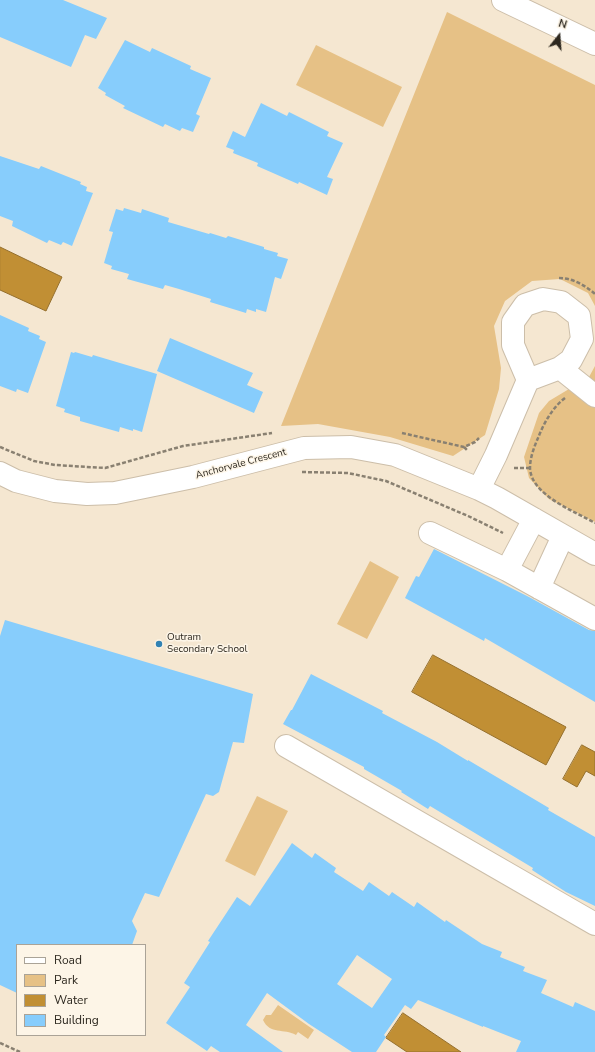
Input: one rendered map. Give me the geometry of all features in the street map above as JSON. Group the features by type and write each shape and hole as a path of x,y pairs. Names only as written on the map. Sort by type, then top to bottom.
{"main road":[{"path":"503,0 595,44"},
{"path":"479,489 496,455 528,380 560,368 571,360 582,339 579,316 561,302 543,299 525,305 513,322 513,346 528,380"},
{"path":"560,368 588,390"},
{"name":"Anchorvale Crescent","path":"0,474 16,481 55,491 87,494 115,493 193,477 304,448 351,446 395,455 479,489 595,554"},
{"path":"507,570 534,519"},
{"path":"430,534 507,570 595,619"},
{"path":"539,588 564,536"},
{"path":"286,746 595,924"}],"path":[{"path":"552,279 563,278 575,281 586,286 595,294"},
{"path":"588,390 558,403 543,425 533,448 530,468 535,484 546,496 595,522"},
{"path":"0,447 34,461 48,464 105,468 183,446 273,432"},
{"path":"395,432 464,447 467,450"},
{"path":"464,447 474,442 484,433"},
{"path":"511,468 530,468"},
{"path":"301,472 348,473 386,481 468,516 522,542"},
{"path":"0,1043 20,1052"}],"green space":[{"path":"447,12 595,85 595,306 588,293 560,279 532,281 505,301 494,326 501,368 499,389 485,435 453,456 390,437 318,424 281,426"},
{"path":"316,45 402,87 383,127 296,85"},
{"path":"595,366 595,522 549,499 529,478 524,457 539,413 549,401 589,377"},
{"path":"370,561 399,577 367,639 337,624"},
{"path":"257,796 288,811 255,876 225,861"},
{"path":"278,1005 314,1030 308,1039 298,1032 296,1035 269,1028 266,1025 263,1020 266,1015 271,1015"}],"water":[{"path":"0,247 62,277 46,311 0,290"},
{"path":"433,655 566,727 546,765 412,692"},
{"path":"582,745 595,752 595,776 586,771 577,787 563,779"},
{"path":"403,1013 461,1052 407,1052 386,1038"}],"building":[{"path":"0,0 63,0 107,18 96,39 85,35 71,67 0,37"},
{"path":"125,40 150,52 152,48 191,66 190,69 211,78 196,114 200,116 193,132 182,128 180,131 165,124 163,127 123,108 125,106 105,95 106,93 98,88"},
{"path":"261,103 287,116 289,112 329,132 327,136 343,143 327,177 333,179 327,195 299,182 298,184 257,166 258,163 233,153 234,150 226,147 233,131 245,137"},
{"path":"0,156 39,169 41,166 81,182 80,184 87,187 86,191 93,193 72,246 63,242 61,245 49,240 47,243 12,226 13,221 0,216"},
{"path":"124,208 141,213 142,209 169,218 168,222 226,238 228,236 264,247 264,249 278,253 277,256 288,259 281,279 275,277 266,312 256,309 256,312 247,309 246,313 210,302 211,299 165,285 163,289 127,279 129,274 111,269 112,266 104,263 113,232 109,231 116,209 123,211"},
{"path":"0,315 29,328 28,331 40,336 39,339 46,342 28,393 17,389 16,392 0,386"},
{"path":"170,338 253,373 247,385 263,392 254,413 157,371"},
{"path":"71,352 92,357 93,355 157,374 142,432 120,427 119,432 80,421 80,417 64,412 65,409 56,406"},
{"path":"434,549 529,597 589,630 595,631 595,702 485,638 484,641 405,598 416,576 419,577"},
{"path":"5,620 253,694 244,743 233,742 219,792 213,796 206,794 159,897 145,893 132,921 137,931 132,944 16,944 16,993 0,985 0,636"},
{"path":"311,674 383,711 382,713 468,760 549,808 548,810 595,837 595,906 566,892 532,870 533,868 430,806 428,809 401,792 402,791 364,769 364,767 283,724"},
{"path":"292,843 312,858 315,853 336,868 334,872 363,891 369,882 389,896 392,892 414,907 417,902 445,922 446,920 482,944 502,952 500,957 525,967 523,971 547,980 541,993 573,1007 575,1002 595,1011 595,1052 516,1052 521,1041 418,1000 411,1009 405,1005 384,1035 386,1037 376,1052 352,1052 309,1024 267,993 246,1025 283,1052 220,1052 211,1046 207,1051 166,1023 190,987 184,983 210,942 208,941 237,897 250,906","holes":["357,955 392,979 372,1008 337,984"]}],"place":[{"name":"Outram Secondary School","path":"159,644"}]}
